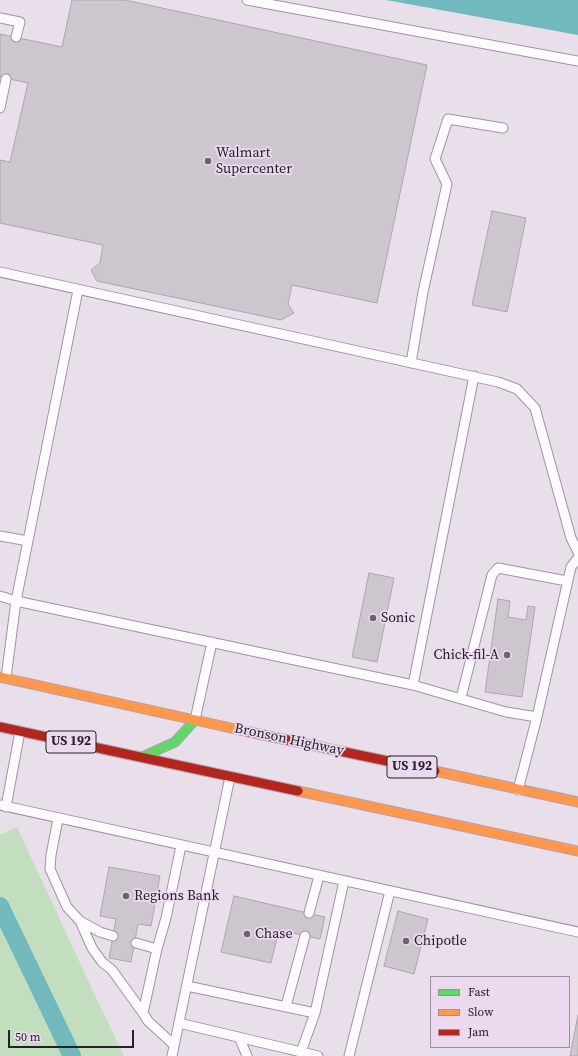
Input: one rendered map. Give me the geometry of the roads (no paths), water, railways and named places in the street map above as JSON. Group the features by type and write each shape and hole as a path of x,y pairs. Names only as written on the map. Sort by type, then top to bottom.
{"highway":[{"name":"Bronson Highway","path":"3,678 578,802"},
{"path":"142,757 175,742 195,720"},
{"name":"US 192","path":"0,727 578,851"}],"lane":[{"path":"247,0 578,61"},
{"path":"0,18 20,22 16,37"},
{"path":"0,108 6,79"},
{"path":"411,363 423,292 446,184 435,159 448,119 503,128"},
{"path":"0,272 474,376 498,382 517,389 535,408 571,538 578,552"},
{"path":"3,678 16,601 78,290"},
{"path":"413,685 474,376"},
{"path":"0,536 28,541"},
{"path":"518,790 571,567 578,558"},
{"path":"460,698 492,575 498,568 568,581"},
{"path":"0,596 16,601 413,685 506,712 536,717"},
{"path":"195,720 212,642"},
{"path":"20,731 3,806 578,932"},
{"path":"172,1056 230,777"},
{"path":"58,818 50,869 67,907 80,921 100,932 113,936"},
{"path":"143,1013 157,949 166,918 181,846"},
{"path":"309,913 319,876"},
{"path":"301,1052 315,1013 344,881"},
{"path":"349,1056 390,891"},
{"path":"80,921 92,948 102,962 112,970 148,1021 174,1045"},
{"path":"286,1006 305,936"},
{"path":"136,943 157,949"},
{"path":"187,986 315,1013"},
{"path":"179,1023 318,1056"},
{"path":"239,1037 247,1056"}],"water":[{"path":"386,0 578,0 578,35"}],"waterway":[{"path":"0,906 72,1056"}],"place":[{"name":"Walmart Supercenter","path":"208,161"},
{"name":"Sonic","path":"373,618"},
{"name":"Chick-fil-A","path":"507,655"},
{"name":"Regions Bank","path":"126,896"},
{"name":"Chase","path":"247,934"},
{"name":"Chipotle","path":"406,941"}]}
